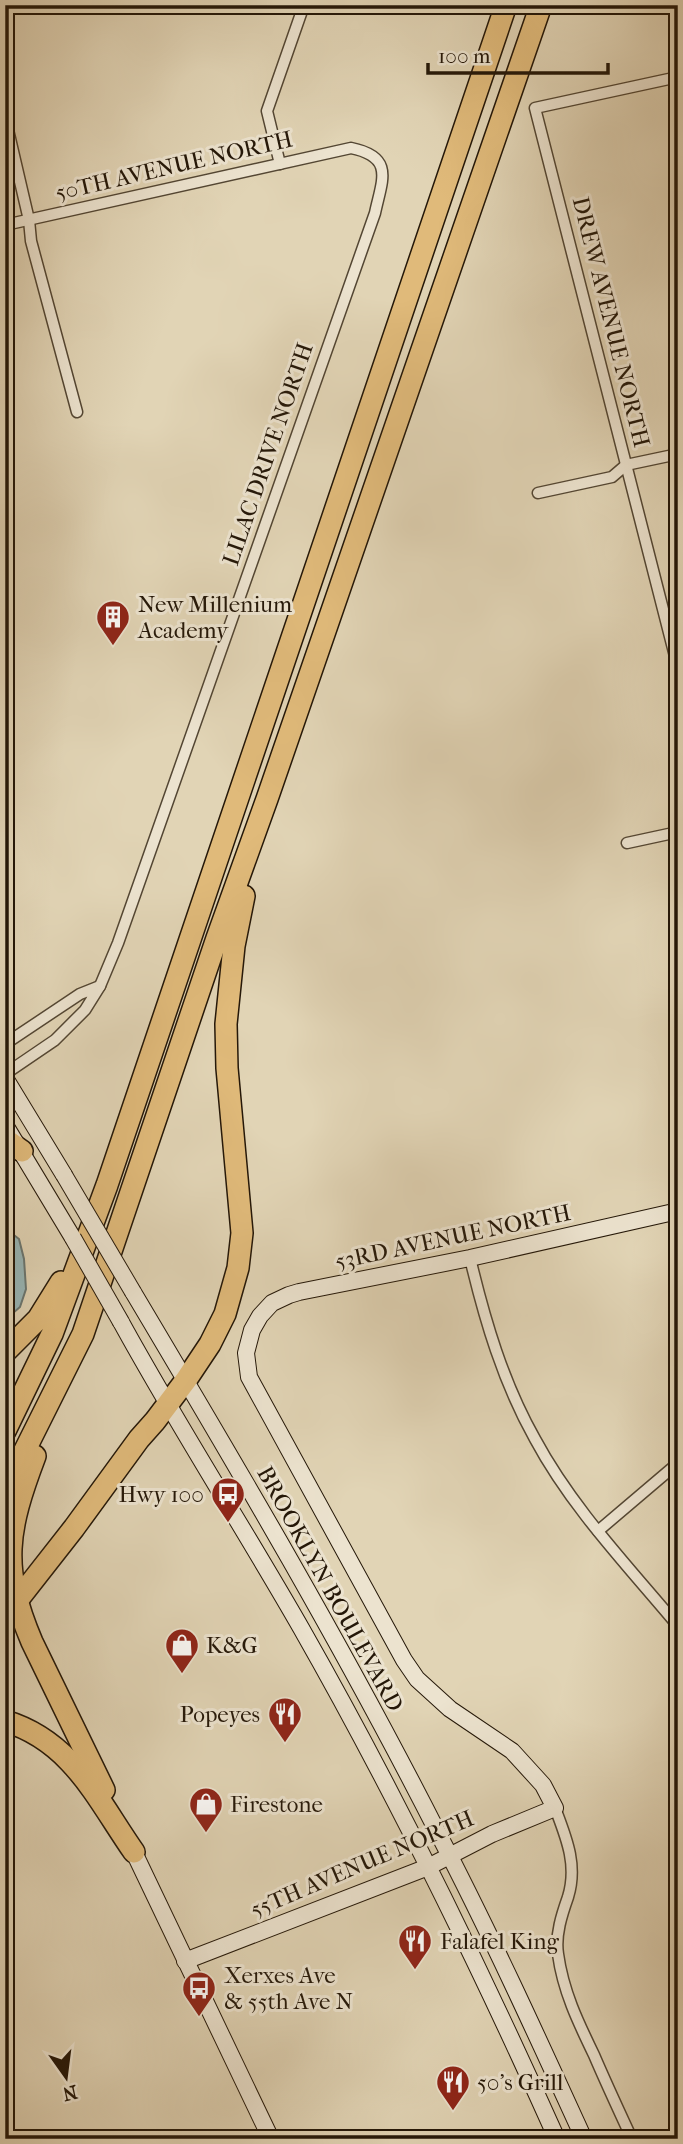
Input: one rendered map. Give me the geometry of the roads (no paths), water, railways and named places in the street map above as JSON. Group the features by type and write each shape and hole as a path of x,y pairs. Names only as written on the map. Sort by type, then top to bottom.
{"highway":[{"path":"449,172 491,5"},
{"path":"5,1431 52,1334 107,1185 506,5"},
{"path":"104,1790 22,1619 11,1609 11,1543 18,1505 83,1334 217,938 541,5"},
{"path":"531,35 551,5"},
{"path":"11,1609 186,1380 225,1314 242,1250 242,1212 227,1068 226,1024 237,927 267,799"},
{"path":"5,1352 27,1331 61,1283 107,1185"},
{"path":"5,1490 83,1334"},
{"path":"5,1721 34,1732 70,1759 134,1852"}],"main road":[{"name":"BROOKLYN BOULEVARD","path":"5,1076 186,1380 330,1630 502,1961 584,2139"},
{"name":"BROOKLYN BOULEVARD","path":"5,1125 13,1145 51,1201 166,1405 300,1627 428,1867 557,2139"},
{"name":"53RD AVENUE NORTH","path":"555,1808 543,1785 512,1751 450,1709 417,1679 397,1648 249,1377 246,1353 252,1330 260,1316 272,1303 299,1292 470,1258 678,1211"},
{"path":"104,1790 271,2139"},
{"name":"55TH AVENUE NORTH","path":"186,1961 428,1867 555,1808"}],"street":[{"path":"280,164 267,111 304,5"},
{"name":"DREW AVENUE NORTH","path":"678,76 535,108 678,668"},
{"path":"5,117 29,220 31,241 77,412"},
{"name":"50TH AVENUE NORTH","path":"5,225 351,148"},
{"name":"LILAC DRIVE NORTH","path":"5,1076 55,1040 85,1010 100,986 122,930 375,213 384,174 378,161 367,152 351,148"},
{"path":"538,493 612,477 626,465 678,454"},
{"path":"627,843 678,832"},
{"path":"5,1044 80,994 100,986"},
{"path":"470,1258 491,1340 511,1391 535,1440 598,1531 678,1626"},
{"path":"598,1531 678,1463"},
{"path":"555,1808 572,1861 557,1951 565,1990 632,2139"}],"water":[{"path":"5,1228 19,1239 24,1259 26,1289 20,1307 5,1320"}],"place":[{"name":"New Millenium Academy","path":"113,647"},
{"name":"Hwy 100","path":"228,1524"},
{"name":"K&G","path":"182,1675"},
{"name":"Popeyes","path":"285,1744"},
{"name":"Firestone","path":"206,1834"},
{"name":"Falafel King","path":"415,1971"},
{"name":"Xerxes Ave & 55th Ave N","path":"199,2018"},
{"name":"50's Grill","path":"453,2112"}]}
